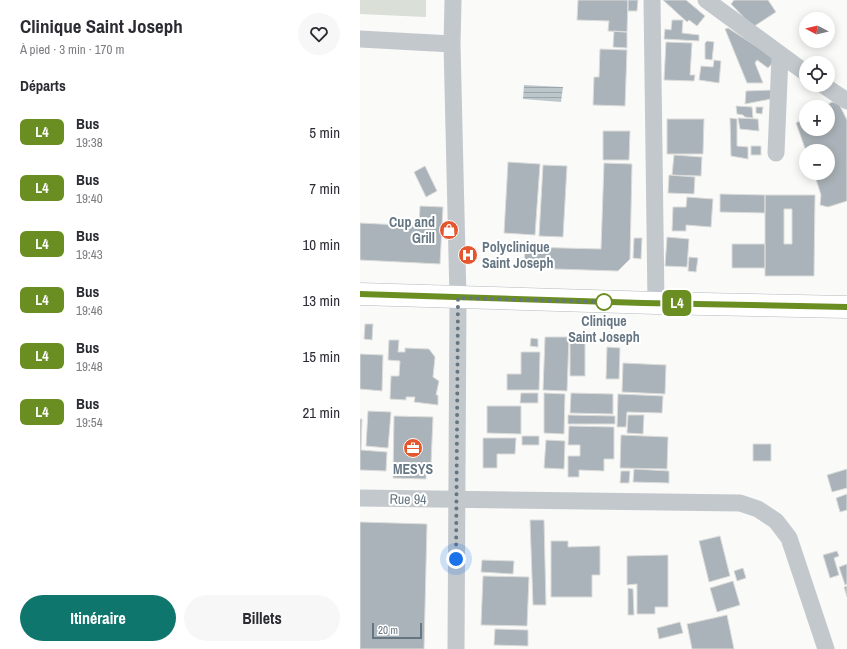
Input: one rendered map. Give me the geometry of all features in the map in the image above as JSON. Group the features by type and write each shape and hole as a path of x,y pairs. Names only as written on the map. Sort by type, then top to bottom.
{"main road":[{"path":"360,294 458,298 847,307"}],"street":[{"path":"453,0 452,44 458,298 456,649"},
{"path":"652,0 656,303"},
{"path":"706,0 799,69"},
{"path":"360,39 452,44"},
{"path":"776,152 780,56"},
{"path":"834,92 847,101"},
{"name":"Rue 94","path":"360,498 740,503 758,509 776,520 789,538 826,649"}],"shaded area":[{"path":"360,0 426,0 426,17 360,14"},
{"path":"524,85 563,87 561,102 523,99"}],"building":[{"path":"578,0 628,0 627,32 608,31 609,21 577,20"},
{"path":"628,0 638,0 637,11 628,11"},
{"path":"663,0 686,0 705,16 697,26 689,20 687,22"},
{"path":"734,0 768,0 776,12 753,27 731,4"},
{"path":"672,20 683,20 682,33 699,35 699,41 664,39 665,29 671,30"},
{"path":"728,28 776,59 768,68 757,60 755,63 763,83 747,83 725,29"},
{"path":"614,31 627,32 627,48 613,47"},
{"path":"707,41 714,42 712,60 705,59 705,43"},
{"path":"666,42 692,43 690,75 695,75 694,81 664,80"},
{"path":"600,49 627,50 625,106 593,105 594,77 599,77"},
{"path":"714,60 721,61 719,83 699,80 701,66 713,67"},
{"path":"772,90 771,99 745,104 746,91"},
{"path":"835,103 839,104 847,120 847,201 828,207 820,205 821,195 816,180 835,180 835,144 804,144 801,136 835,136"},
{"path":"736,106 752,107 753,118 737,114"},
{"path":"756,107 763,107 762,114 756,113"},
{"path":"730,118 737,119 737,146 748,147 748,159 731,156"},
{"path":"738,118 758,119 759,131 740,129"},
{"path":"667,119 704,119 703,154 667,154"},
{"path":"799,121 799,131 796,123"},
{"path":"603,131 630,131 629,160 603,160"},
{"path":"751,146 761,146 761,155 751,155"},
{"path":"674,155 702,157 701,176 672,175"},
{"path":"508,162 540,164 535,235 504,233"},
{"path":"604,163 632,164 630,259 618,271 524,268 525,247 601,249"},
{"path":"543,165 567,166 563,237 539,236"},
{"path":"425,166 437,191 426,197 414,172"},
{"path":"669,175 695,177 694,194 668,193"},
{"path":"720,194 765,195 765,213 720,212"},
{"path":"765,195 815,195 814,276 765,276","holes":["784,209 792,209 792,244 784,244"]},
{"path":"687,197 713,199 711,227 686,225 686,231 672,231 673,207 686,207"},
{"path":"420,206 443,207 440,264 360,260 360,223 419,226"},
{"path":"667,237 689,239 687,267 665,266"},
{"path":"634,238 642,238 641,259 633,258"},
{"path":"732,244 765,244 765,268 732,268"},
{"path":"689,257 698,258 696,272 688,271"},
{"path":"365,324 373,324 372,340 364,339"},
{"path":"570,336 585,337 585,376 570,376"},
{"path":"545,337 569,337 567,391 543,390"},
{"path":"531,338 538,339 538,347 530,346"},
{"path":"389,340 399,340 398,352 405,352 405,348 429,349 435,357 433,377 439,381 436,395 438,395 438,405 414,402 415,397 406,397 406,400 390,399 391,376 399,376 400,361 388,360"},
{"path":"607,347 620,348 619,379 606,379"},
{"path":"521,352 540,352 539,390 507,390 507,374 521,374"},
{"path":"360,354 383,355 382,391 360,389"},
{"path":"623,363 666,365 665,394 622,392"},
{"path":"521,393 538,393 538,403 520,403"},
{"path":"544,393 565,394 564,434 544,433"},
{"path":"571,393 613,394 613,414 570,413"},
{"path":"618,394 663,396 662,413 627,412 626,427 617,427"},
{"path":"487,406 521,406 521,434 487,433"},
{"path":"368,411 391,412 388,448 366,446"},
{"path":"568,415 615,416 615,424 568,424"},
{"path":"628,415 644,415 643,434 627,433"},
{"path":"394,416 433,417 431,464 426,464 426,479 393,478"},
{"path":"360,419 362,419 361,450 387,452 386,471 360,470"},
{"path":"569,426 614,427 614,459 604,459 604,471 579,470 579,477 568,477 568,456 580,456 580,445 568,445"},
{"path":"621,435 668,437 667,469 620,468"},
{"path":"522,436 539,436 539,445 522,445"},
{"path":"483,438 516,438 515,454 497,454 497,468 483,468"},
{"path":"546,440 565,441 564,469 544,468"},
{"path":"753,444 771,444 771,461 753,461"},
{"path":"634,469 669,471 669,483 633,482"},
{"path":"847,469 847,488 832,492 827,475"},
{"path":"621,471 630,471 629,483 620,483"},
{"path":"847,494 847,510 840,512 836,498"},
{"path":"530,520 544,520 546,605 533,605"},
{"path":"360,522 427,524 424,649 360,649"},
{"path":"720,536 730,576 709,582 699,541"},
{"path":"551,541 568,541 568,547 600,546 600,575 592,575 592,597 551,597"},
{"path":"837,551 839,556 834,558 839,575 830,578 823,555"},
{"path":"668,555 668,607 655,607 655,614 637,614 637,584 627,585 627,556"},
{"path":"482,560 514,561 513,574 481,572"},
{"path":"847,564 847,584 845,585 839,567"},
{"path":"743,568 746,578 737,581 734,571"},
{"path":"483,576 529,577 527,626 481,625"},
{"path":"733,581 740,605 717,612 710,588"},
{"path":"847,586 847,597 844,587"},
{"path":"628,588 633,589 634,615 628,615"},
{"path":"727,615 734,649 692,649 687,624"},
{"path":"680,622 683,633 659,639 657,628"},
{"path":"495,629 528,630 528,646 494,645"}],"bus line":[{"name":"L4","path":"360,294 643,303 847,307"}],"place":[{"name":"Cup and Grill","path":"449,230"},
{"name":"Polyclinique Saint Joseph","path":"468,255"},
{"name":"Clinique Saint Joseph","path":"604,302"},
{"name":"MESYS","path":"413,448"}],"route":[{"path":"456,559 458,298 606,302 604,302"}]}
